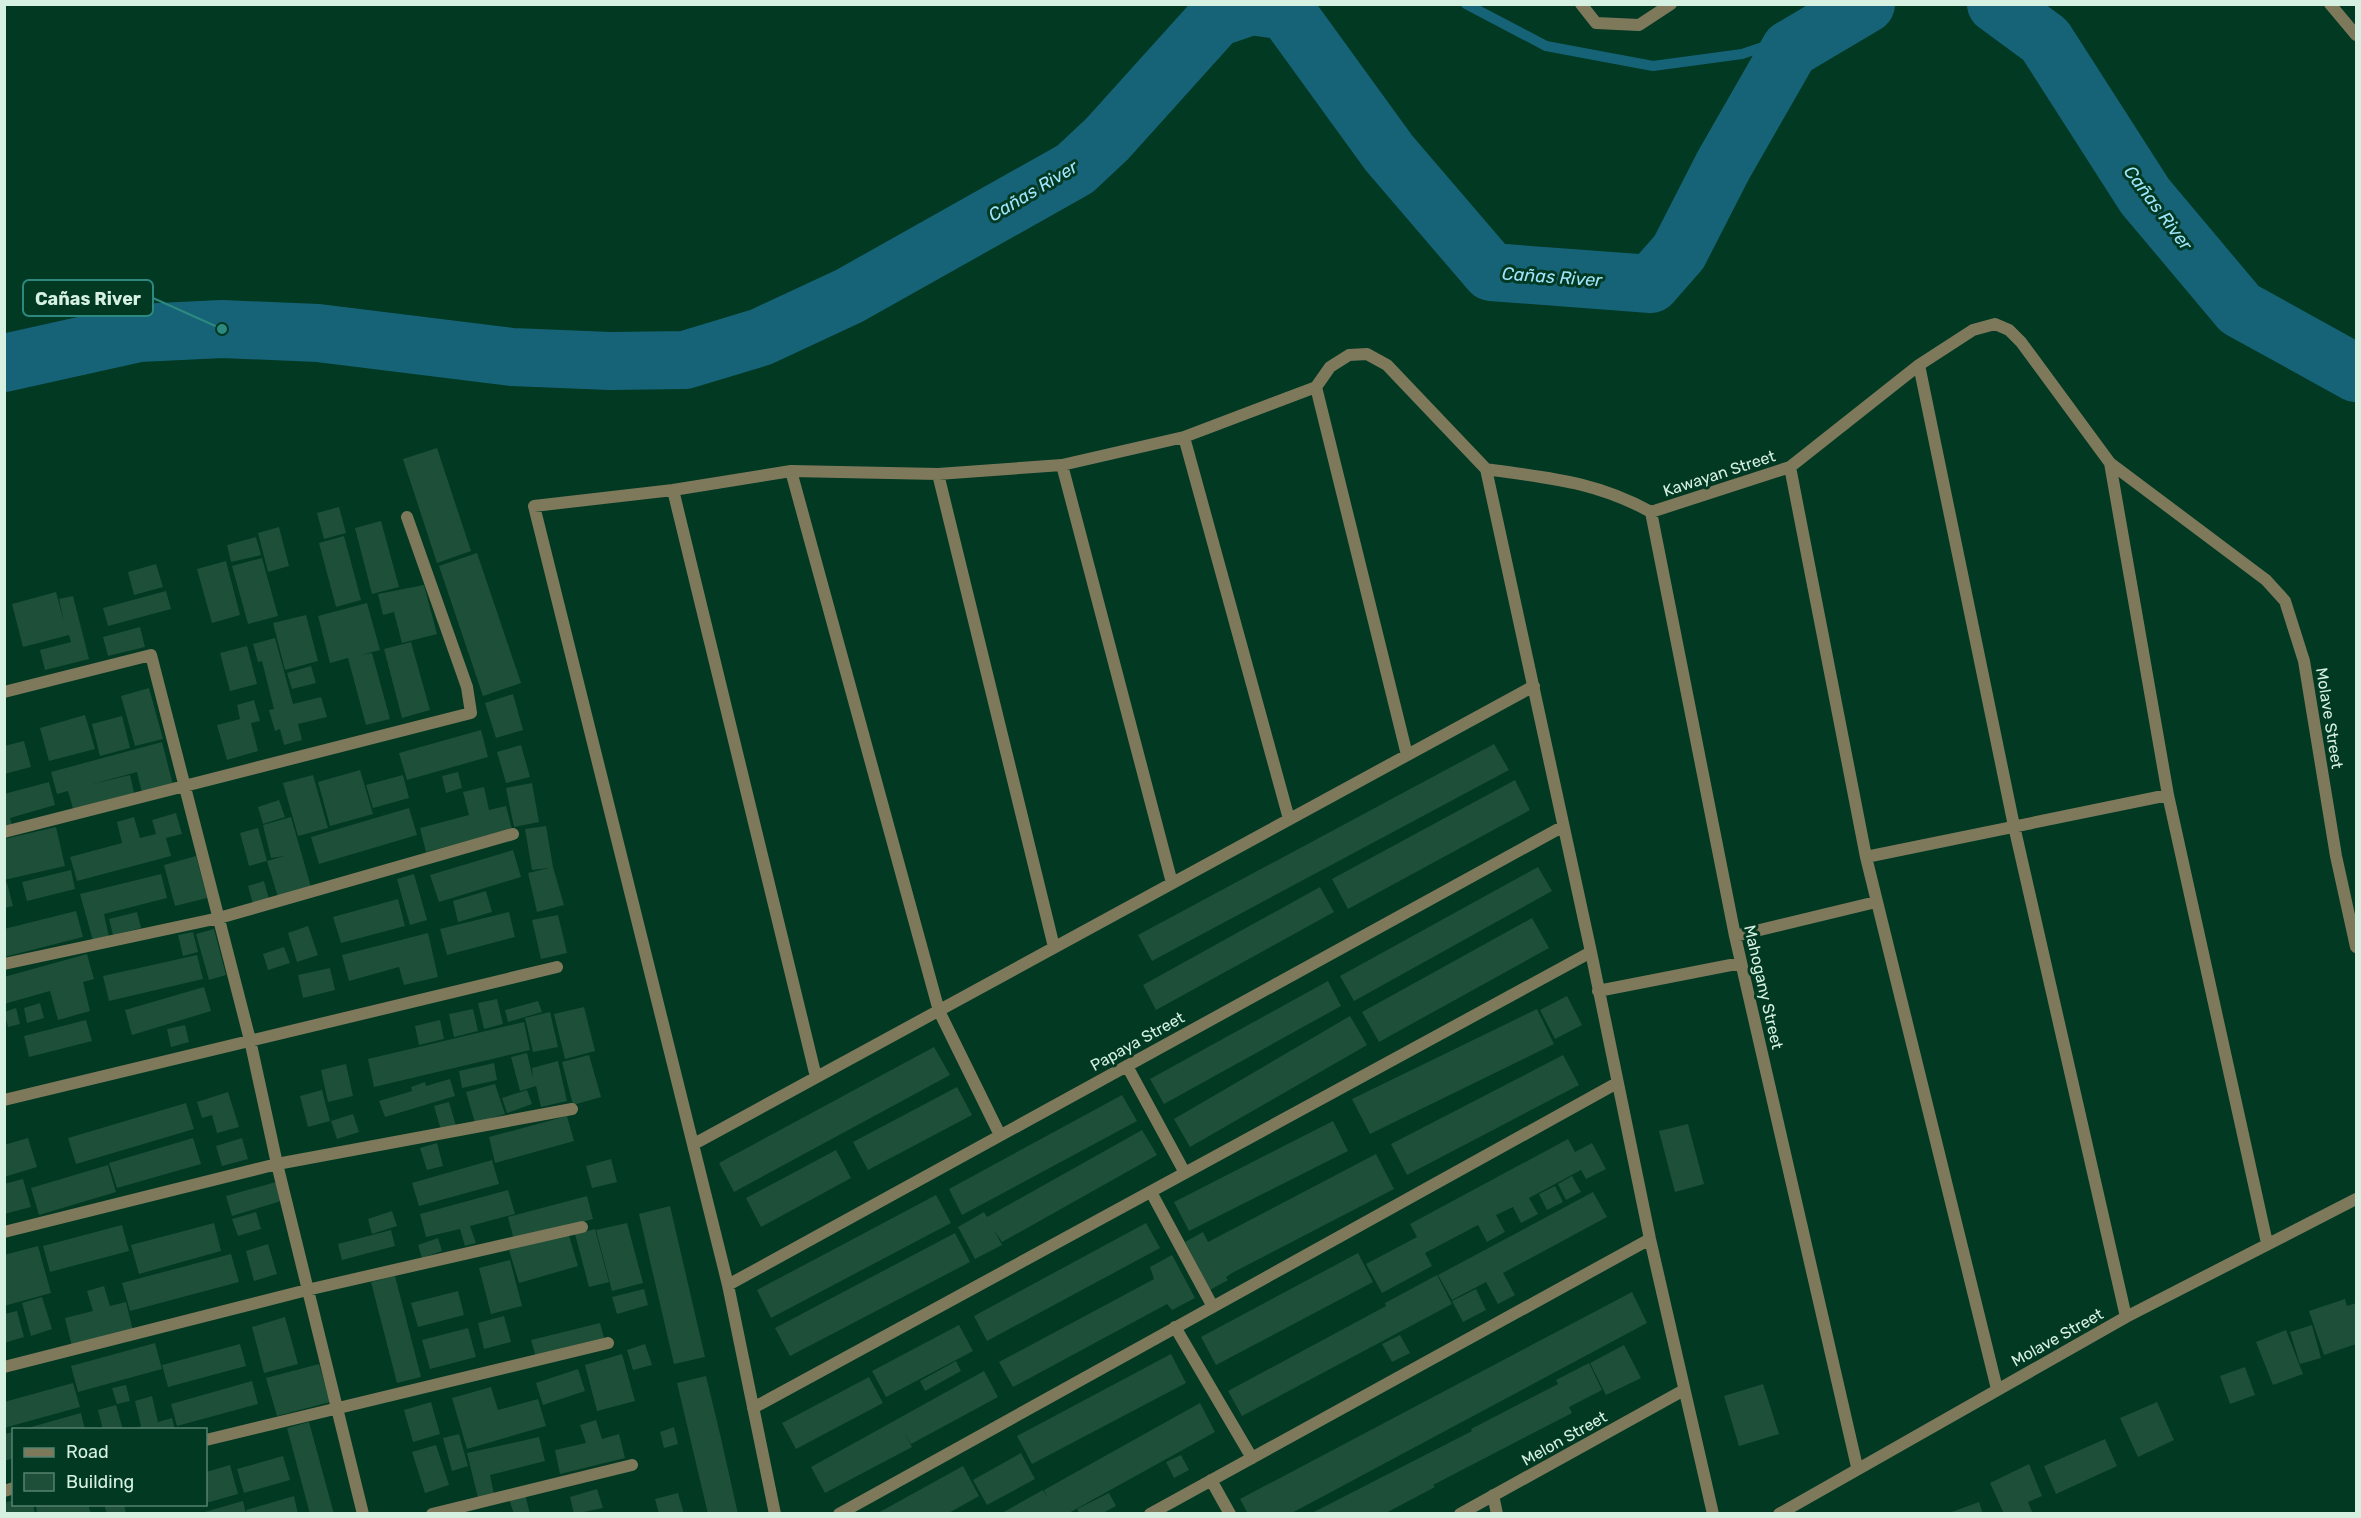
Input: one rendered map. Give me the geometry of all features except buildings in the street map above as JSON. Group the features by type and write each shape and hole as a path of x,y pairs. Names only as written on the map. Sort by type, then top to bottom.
{"street":[{"path":"1581,4 1596,23 1639,25 1671,4"},
{"path":"2330,4 2356,35"},
{"name":"Kawayan Street","path":"1486,469 1584,483 1620,495 1651,512 1790,467 1919,365 1973,330 1995,324 2009,330 2021,342 2109,464"},
{"path":"775,1514 728,1285 534,506 673,490 791,471 938,474 1062,465 1184,437 1316,387 1330,367 1349,355 1367,354 1387,365 1486,469 1534,686 1562,828 1591,952 1650,1239 1713,1514"},
{"path":"1919,365 2014,826 2126,1317"},
{"path":"1316,387 1407,755"},
{"path":"1184,437 1289,819"},
{"path":"2109,464 2168,795 2267,1243"},
{"name":"Molave Street","path":"2109,464 2266,580 2285,601 2304,661 2336,856 2356,947"},
{"path":"1062,465 1172,883"},
{"path":"1790,467 1876,902 1997,1389"},
{"path":"791,471 939,1011 1000,1135"},
{"path":"938,474 1054,947"},
{"path":"673,490 816,1077"},
{"name":"Mahogany Street","path":"1651,512 1735,936 1857,1467"},
{"path":"4,832 184,788 471,713 467,687 407,517"},
{"path":"4,692 151,655 250,1040 277,1164 363,1514"},
{"path":"694,1144 1534,686"},
{"path":"1866,857 2168,795"},
{"name":"Papaya Street","path":"728,1285 1562,828"},
{"path":"4,964 219,918 513,834"},
{"path":"1735,936 1876,902"},
{"path":"753,1408 1591,952"},
{"path":"1598,991 1741,963"},
{"path":"4,1100 557,967"},
{"path":"1127,1066 1185,1173"},
{"path":"839,1514 1617,1083"},
{"path":"4,1232 277,1164 572,1108"},
{"path":"1151,1192 1213,1307"},
{"name":"Molave Street","path":"1779,1514 1857,1467 2126,1317 2356,1199"},
{"path":"4,1367 308,1290 582,1227"},
{"path":"1150,1514 1650,1239"},
{"path":"1174,1328 1252,1458"},
{"path":"207,1440 337,1406 608,1343"},
{"name":"Melon Street","path":"1460,1514 1684,1390"},
{"path":"432,1514 632,1466"},
{"path":"1210,1480 1230,1514"},
{"path":"1493,1495 1497,1514"}],"waterway":[{"path":"1466,4 1546,46 1653,66 1742,54 1832,24"},
{"name":"Cañas River","path":"4,363 139,333 222,329 318,333 512,357 610,361 685,360 761,337 849,296 1075,169 1107,139 1216,18 1251,6 1286,11 1389,153 1491,272 1651,284 1679,252 1723,166 1790,49 1866,4"},
{"name":"Cañas River","path":"1996,4 2045,40 2145,196 2240,309 2356,373"}],"place":[{"name":"Cañas River","path":"222,329"}]}
